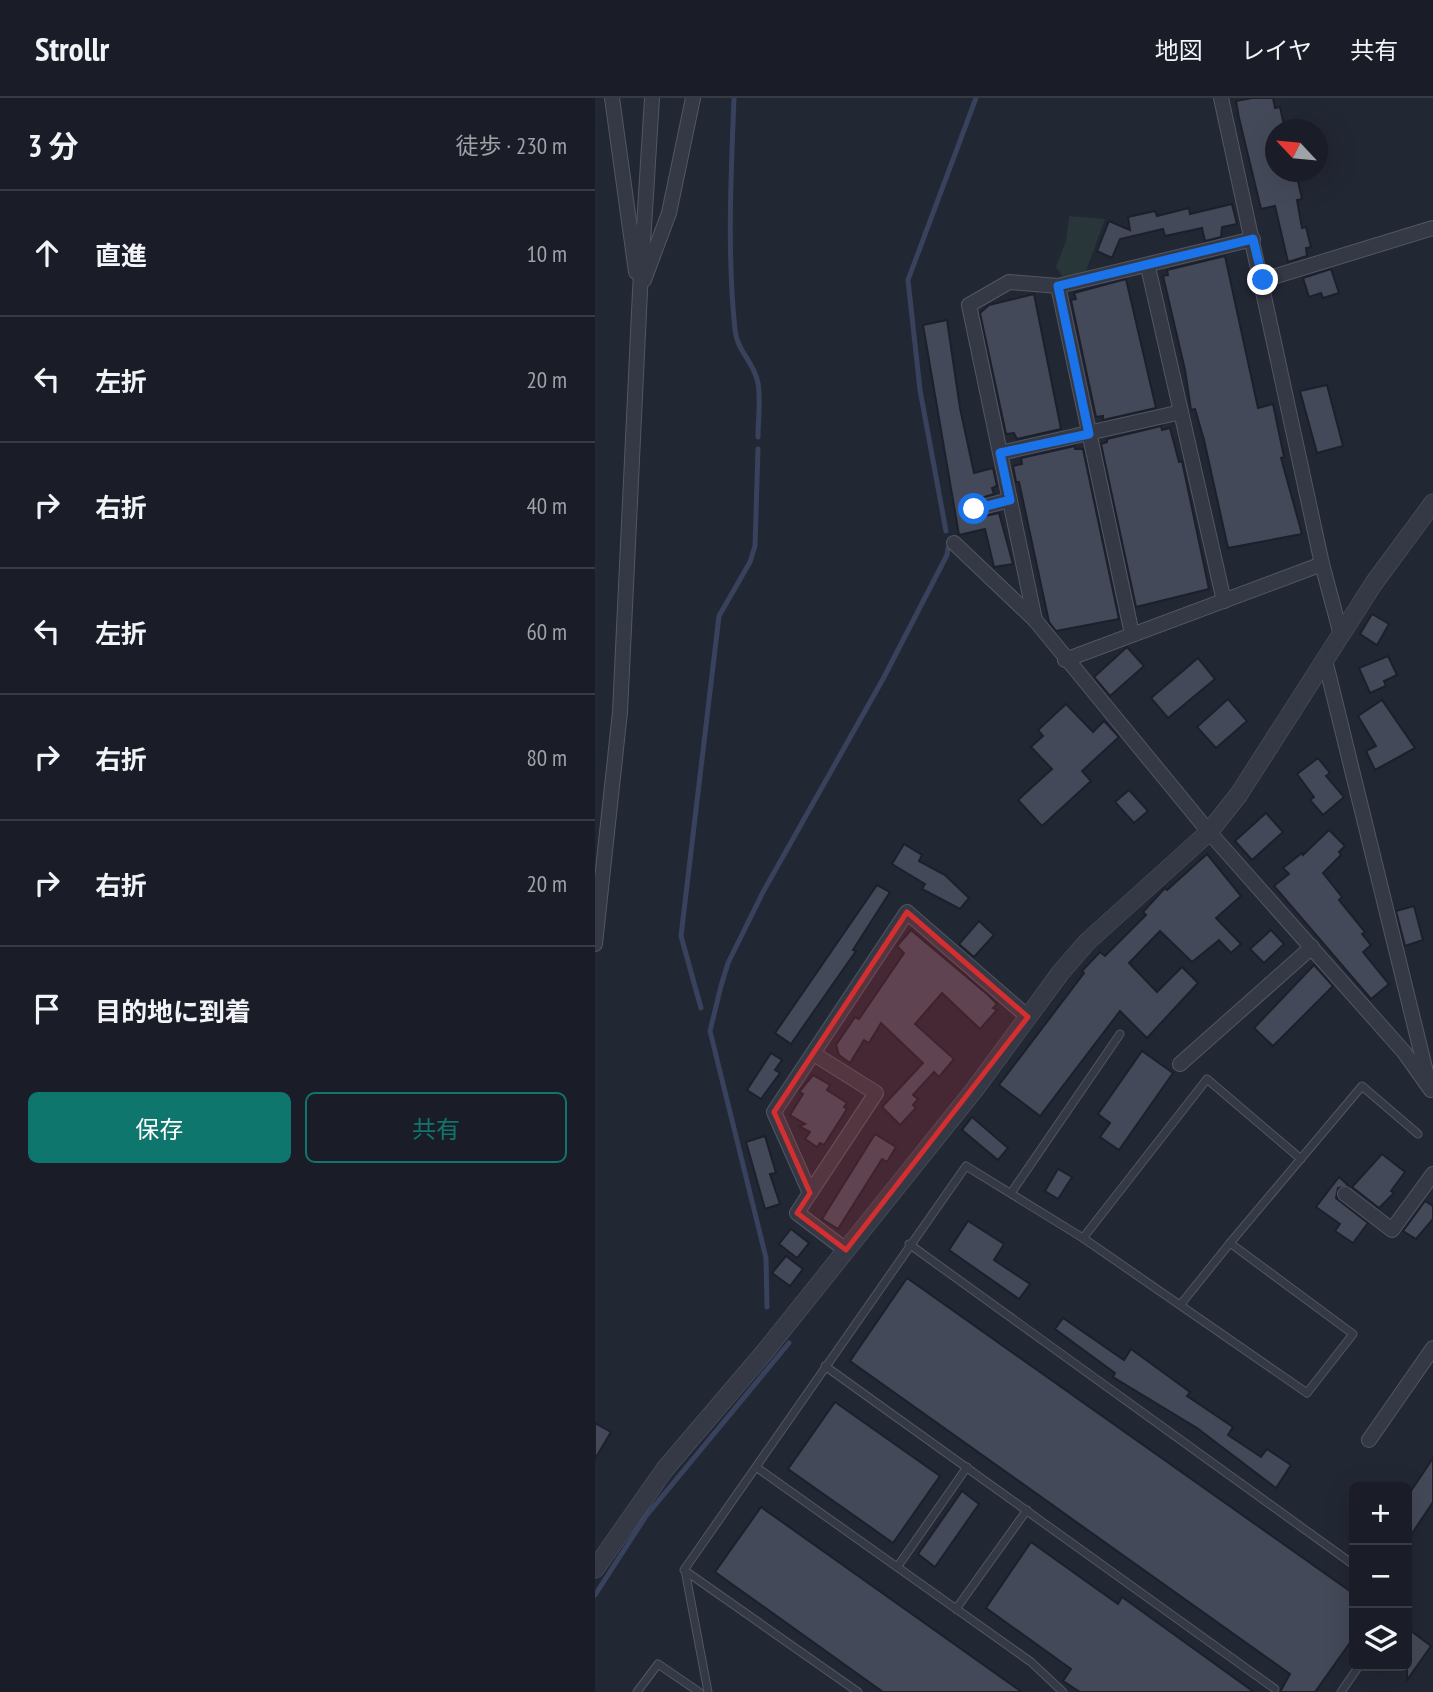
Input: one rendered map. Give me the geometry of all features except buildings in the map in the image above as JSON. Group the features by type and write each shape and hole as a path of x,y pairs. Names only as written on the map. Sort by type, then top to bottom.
{"street":[{"path":"612,98 640,291"},
{"path":"595,944 620,712 652,98"},
{"path":"640,291 669,212 693,98"},
{"path":"1221,98 1263,280 1322,564 1342,635"},
{"path":"1263,280 1433,228"},
{"path":"1035,620 969,305 1009,282 1058,286 1147,267 1253,239"},
{"path":"1147,267 1224,601"},
{"path":"1058,286 1132,634"},
{"path":"1000,453 1181,412"},
{"path":"974,509 1010,500"},
{"path":"595,1569 665,1469 846,1251 1087,942 1209,832 1239,794 1402,543 1433,503"},
{"path":"954,543 1035,620 1065,660 1209,832 1404,1052 1432,1094"},
{"path":"1065,660 1322,564"},
{"path":"1325,660 1432,1094"},
{"path":"810,1194 774,1112 907,912 1028,1017"},
{"path":"1180,1063 1312,947"},
{"path":"814,1054 876,1093 797,1213 846,1251"},
{"path":"1345,1194 1392,1230 1433,1174"},
{"path":"1369,1440 1433,1348"}],"lane":[{"path":"1011,1194 1120,1034"},
{"path":"1083,1238 1207,1079 1301,1159"},
{"path":"1181,1304 1363,1086 1418,1134"},
{"path":"708,1692 684,1570 965,1166 1083,1238 1307,1393 1353,1334 1230,1243"},
{"path":"909,1244 1349,1561"},
{"path":"825,1366 1275,1689"},
{"path":"756,1467 1031,1662 1063,1692"},
{"path":"898,1566 967,1467"},
{"path":"956,1609 1027,1510"},
{"path":"684,1570 858,1692"},
{"path":"637,1692 658,1664 699,1692"},
{"path":"1341,1692 1356,1671"}],"highlighted area":[{"path":"907,912 1028,1017 846,1250 797,1213 810,1193 774,1112"}],"shaded area":[{"path":"1069,216 1105,219 1086,271 1063,277 1056,267 1066,241"}],"waterway":[{"path":"734,98 730,214 735,330 758,383 758,437"},
{"path":"946,531 920,390 908,280 976,98"},
{"path":"701,1008 681,936 719,616 750,562 755,546 758,449"},
{"path":"767,1307 766,1258 710,1031 728,963 763,892 883,679 947,555 948,548"},
{"path":"595,1595 646,1516 789,1343"}],"route":[{"path":"974,509 1010,500 1000,453 1089,434 1058,286 1147,267 1253,239 1263,280"}]}
